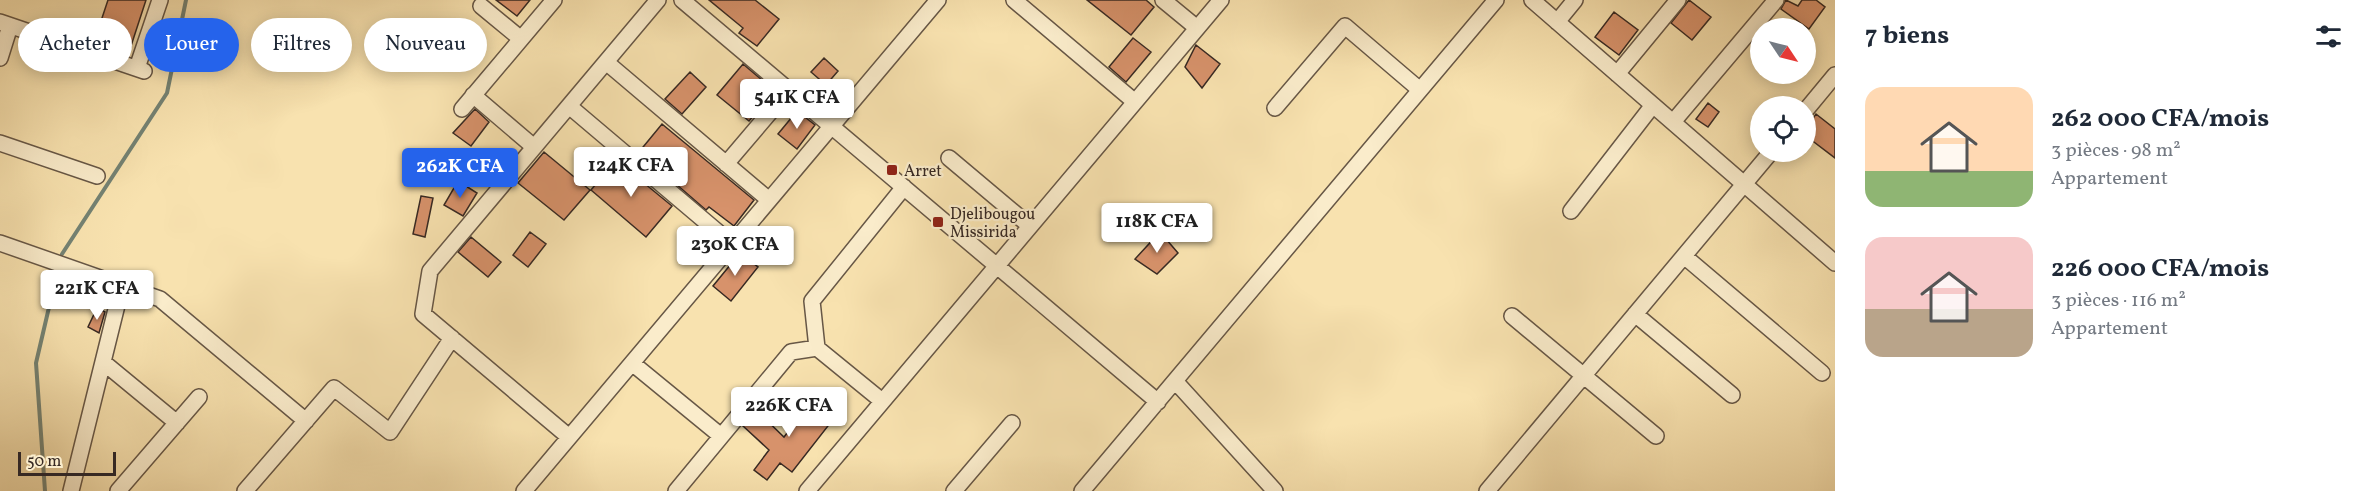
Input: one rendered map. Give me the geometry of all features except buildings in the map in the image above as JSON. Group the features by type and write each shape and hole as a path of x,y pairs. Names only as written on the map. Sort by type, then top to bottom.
{"street":[{"path":"0,58 5,24 141,69 160,0"},
{"path":"462,109 554,0"},
{"path":"569,437 423,314 430,271 658,0"},
{"path":"682,0 1158,402"},
{"path":"524,491 938,0"},
{"path":"1014,0 1135,102"},
{"path":"1163,0 1197,28"},
{"path":"807,491 1221,0"},
{"path":"1084,490 1496,0"},
{"path":"1532,0 1744,184 1832,254"},
{"path":"1557,22 1575,0"},
{"path":"1617,74 1678,0"},
{"path":"1673,122 1776,0"},
{"path":"481,6 520,39"},
{"path":"1275,108 1345,26 1420,90"},
{"path":"606,62 769,200"},
{"path":"1816,98 1835,75"},
{"path":"726,164 789,90"},
{"path":"473,95 534,147"},
{"path":"1570,211 1653,105"},
{"path":"569,106 732,244"},
{"path":"0,143 97,176"},
{"path":"949,158 1030,226"},
{"path":"1487,491 1763,162"},
{"path":"882,401 817,348 812,301 904,188"},
{"path":"0,243 160,298 306,421"},
{"path":"1684,256 1822,373"},
{"path":"71,491 122,285"},
{"path":"1635,314 1732,395"},
{"path":"1512,316 1656,436"},
{"path":"245,491 334,388 390,432 452,338"},
{"path":"676,491 791,352 817,348"},
{"path":"103,362 177,423"},
{"path":"632,363 721,436"},
{"path":"1174,381 1275,491"},
{"path":"118,491 199,397"},
{"path":"954,491 1012,423"}],"waterway":[{"path":"62,254 167,93 186,0"},
{"path":"45,491 36,363 57,273"}],"place":[{"name":"Arret","path":"892,170"},
{"name":"Djelibougou Missirida","path":"938,222"}]}
